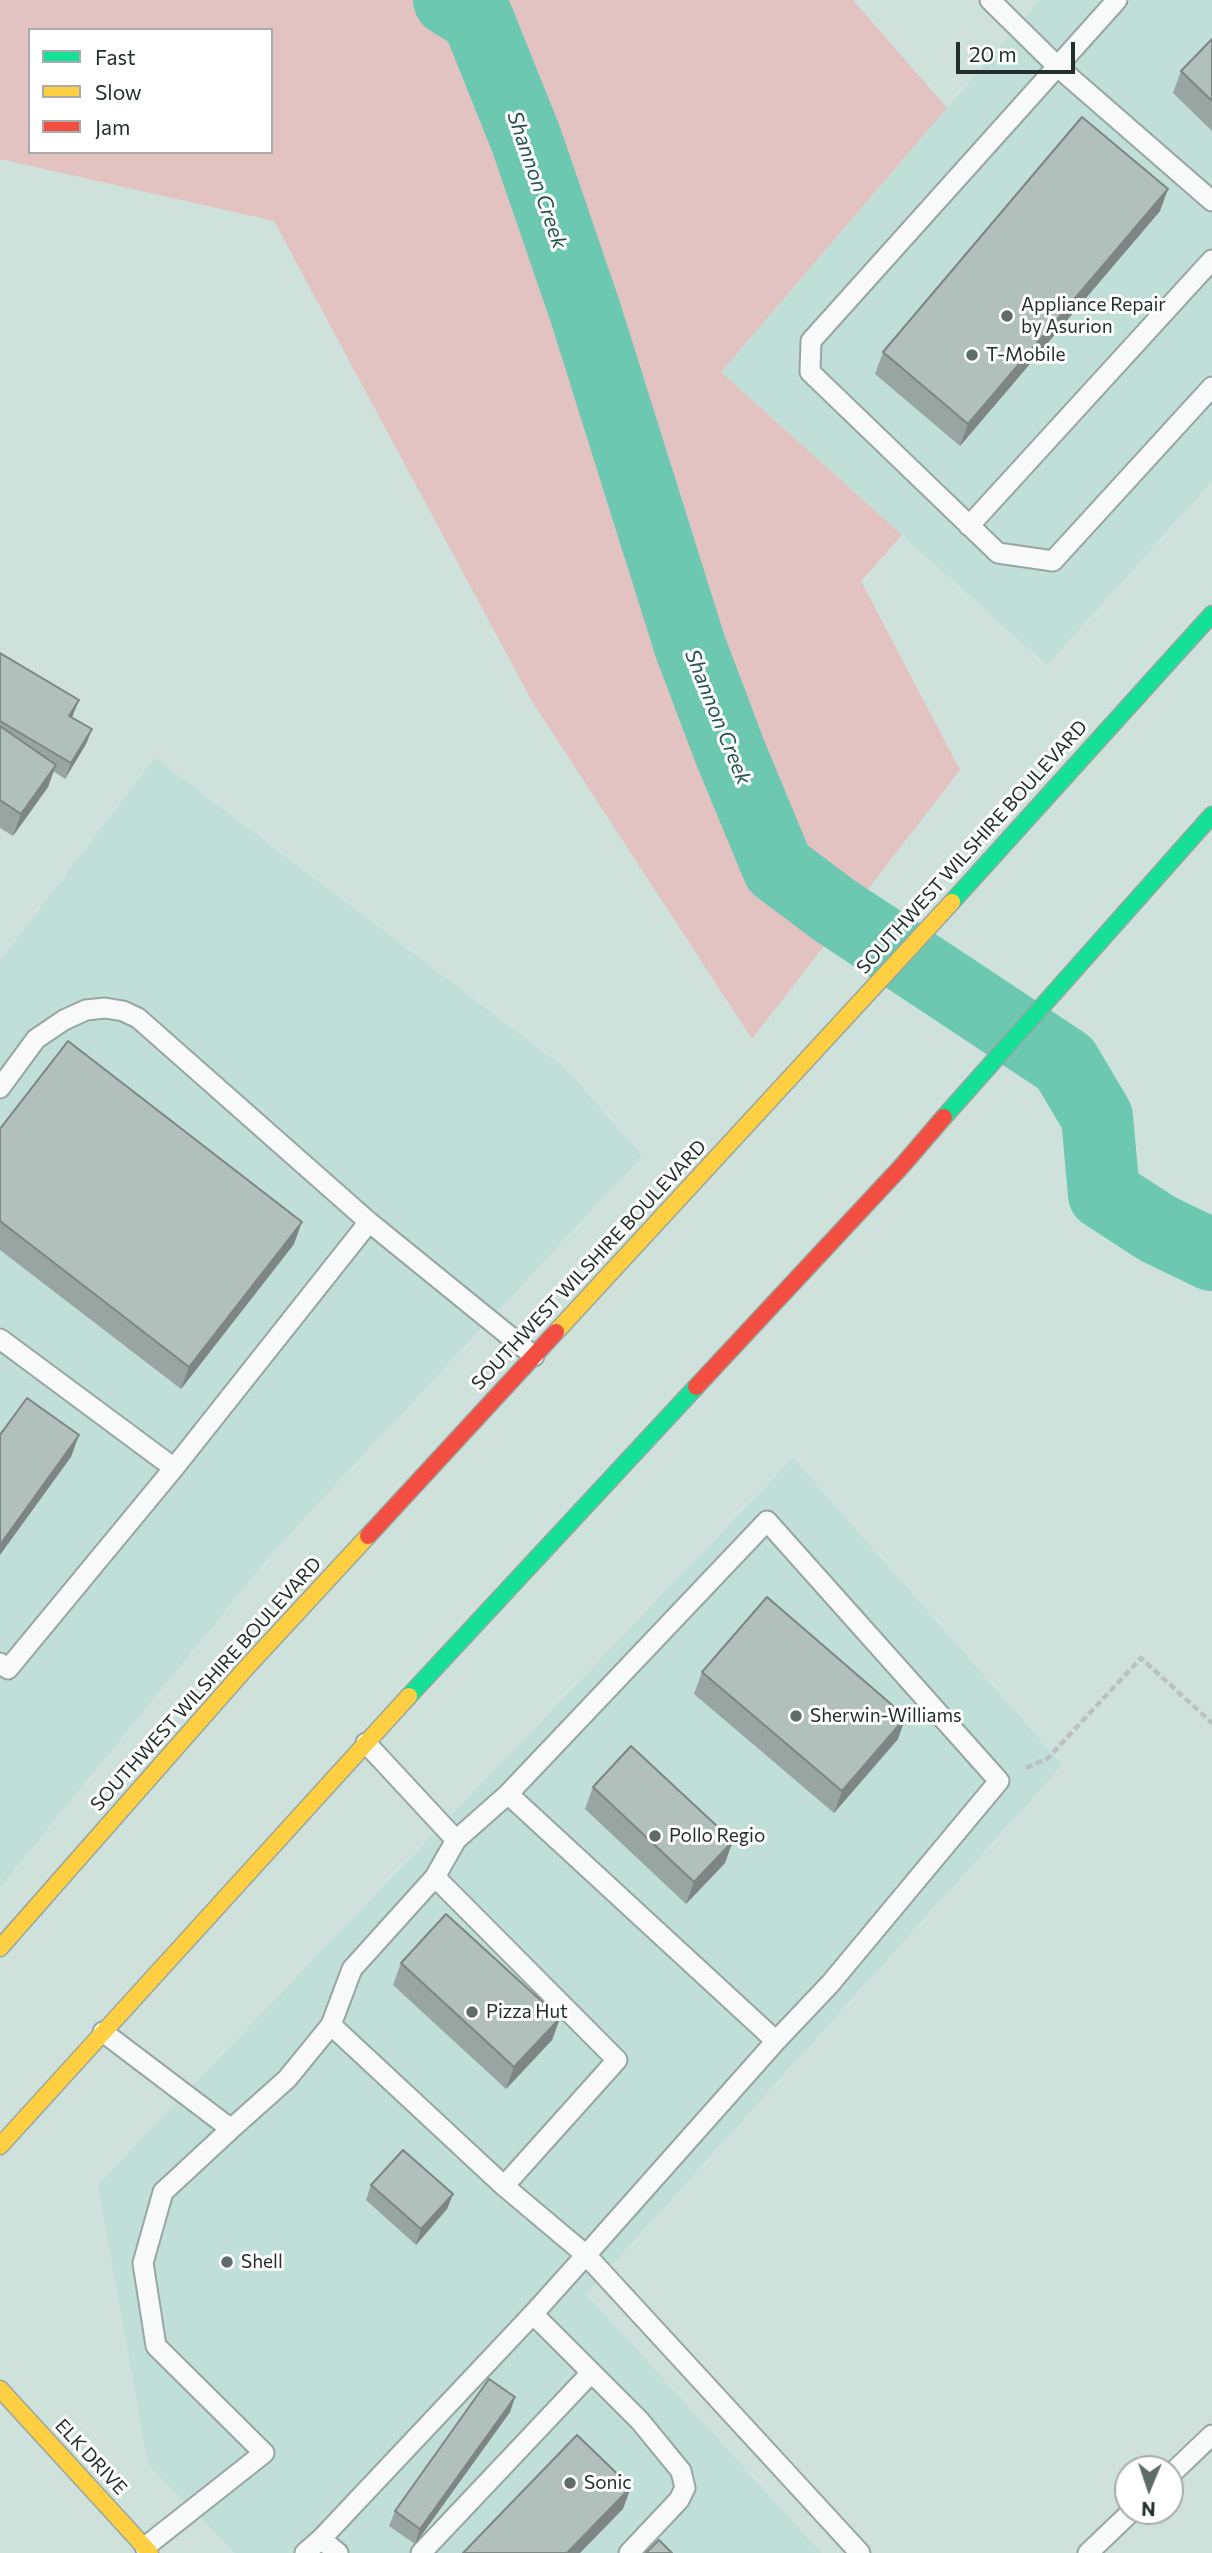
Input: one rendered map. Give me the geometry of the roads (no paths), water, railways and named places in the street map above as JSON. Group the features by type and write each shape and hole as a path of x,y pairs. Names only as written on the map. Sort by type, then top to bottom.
{"main road":[{"name":"SOUTHWEST WILSHIRE BOULEVARD","path":"0,1948 247,1667 935,920 1212,614"},
{"path":"0,2146 366,1742 901,1167 1212,815"},
{"name":"ELK DRIVE","path":"0,2389 148,2550"}],"lane":[{"path":"990,0 1058,66 1212,201"},
{"path":"1117,0 811,341 810,372 998,553 1053,561 1212,387"},
{"path":"969,526 1212,260"},
{"path":"0,1088 37,1039 64,1020 86,1010 106,1008 123,1011 138,1018 369,1222 534,1356"},
{"path":"0,1663 8,1669 369,1222"},
{"path":"0,1339 173,1468"},
{"path":"148,2550 264,2453 156,2346 143,2263 163,2192 287,2079 331,2025 352,1969 435,1877 456,1840 508,1794 767,1521 999,1781 830,1984 533,2314 305,2553"},
{"path":"366,1742 456,1840"},
{"path":"508,1794 776,2041"},
{"path":"435,1877 617,2060 504,2186"},
{"path":"331,2025 504,2186 586,2255 860,2553"},
{"path":"103,2032 231,2129"},
{"path":"533,2314 681,2470 685,2488 679,2500 629,2553"},
{"path":"421,2553 591,2373"},
{"path":"1184,2462 1212,2435"},
{"path":"1088,2553 1117,2525"},
{"path":"321,2539 338,2553"}],"waterway":[{"name":"Shannon Creek","path":"449,0 477,17 526,139 585,311 690,646 778,868 834,910 1065,1063 1097,1117 1104,1194 1158,1229 1212,1255"}],"place":[{"name":"Appliance Repair by Asurion","path":"1007,316"},
{"name":"T-Mobile","path":"972,355"},
{"name":"Sherwin-Williams","path":"796,1716"},
{"name":"Pollo Regio","path":"655,1836"},
{"name":"Pizza Hut","path":"472,2012"},
{"name":"Shell","path":"227,2262"},
{"name":"Sonic","path":"570,2483"}]}
